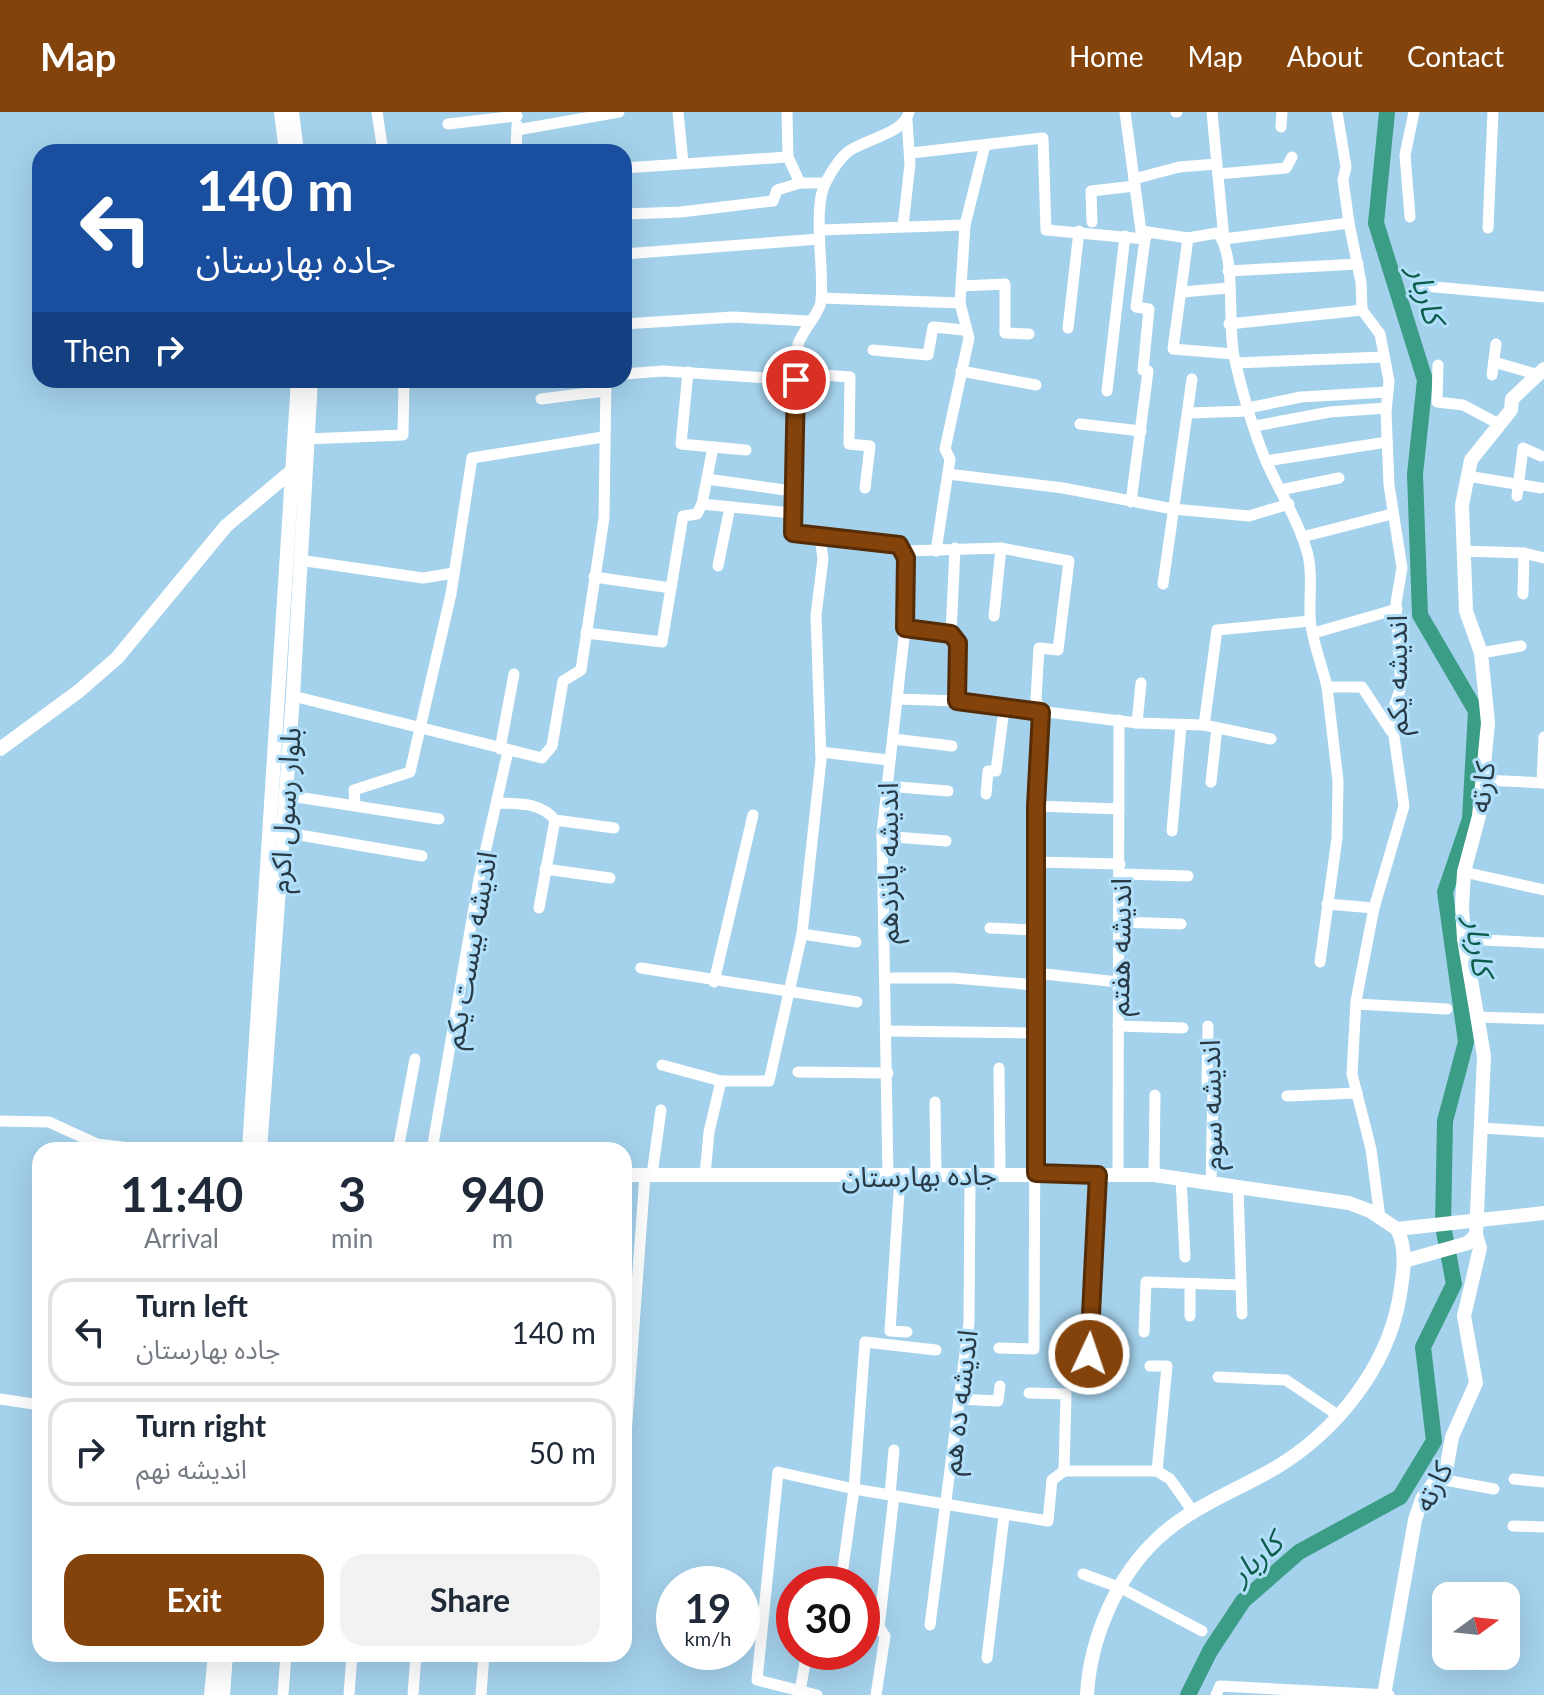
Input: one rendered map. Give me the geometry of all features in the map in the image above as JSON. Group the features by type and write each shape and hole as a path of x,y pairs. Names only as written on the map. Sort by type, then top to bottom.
{"street":[{"path":"281,112 285,144"},
{"path":"292,112 296,144"},
{"path":"377,112 382,144"},
{"path":"517,130 594,113 619,112"},
{"path":"678,112 683,163"},
{"path":"787,112 788,157 800,183"},
{"path":"1125,112 1141,231 1146,235"},
{"path":"1212,112 1224,239 1229,253 1229,324 1235,359 1266,461 1302,537 1312,576 1312,627 1327,687 1338,781 1337,838 1320,962"},
{"path":"1281,127 1282,112"},
{"name":"اندیشه یکم","path":"1337,112 1346,167 1343,180 1358,264 1362,310 1380,334 1388,392 1387,442 1392,514 1402,568 1397,609 1401,687 1391,715 1391,731 1404,806 1374,908 1356,1004 1352,1074 1371,1149 1380,1218"},
{"path":"1410,217 1405,155 1414,112"},
{"path":"1488,228 1493,112"},
{"path":"448,124 517,114 516,144"},
{"path":"903,226 911,153 908,116 846,153 824,183 820,235 821,298 817,315 808,321 798,344 791,513 793,533 899,545 905,551 1001,548 1069,561 1058,650 1039,648 1036,698 1041,712 1036,806 1034,1349 999,1348"},
{"path":"911,153 1043,138 1046,230 1188,238 1217,233 1224,239 1349,223"},
{"path":"936,551 950,459 945,449 969,338 964,330 960,303 965,225 985,145"},
{"path":"632,167 788,157"},
{"path":"1092,222 1091,191 1134,182 1179,167 1286,168 1292,157"},
{"path":"632,214 681,212 773,201 777,190 800,183 824,183"},
{"path":"632,253 903,226 965,225"},
{"path":"1068,328 1079,231"},
{"path":"1131,502 1148,371 1143,370 1149,309 1136,307 1146,235"},
{"path":"1107,391 1125,236"},
{"path":"1188,238 1173,349 1235,359 1383,357"},
{"path":"1228,271 1358,264"},
{"path":"962,286 1005,284 1005,333 1029,334"},
{"path":"1424,286 1544,297"},
{"path":"1182,292 1228,288"},
{"path":"821,298 960,303"},
{"path":"1229,324 1362,310"},
{"path":"632,323 733,317 808,321"},
{"path":"873,350 928,355 933,327 964,330"},
{"path":"1492,375 1496,344"},
{"path":"1494,362 1542,372"},
{"path":"1438,365 1437,402 1472,408 1499,424"},
{"path":"961,371 1036,385"},
{"path":"632,374 688,372 796,380"},
{"path":"688,372 681,444 746,450"},
{"name":"کارته","path":"1387,1695 1415,1520 1434,1478 1447,1465 1452,1437 1476,1383 1464,1316 1480,1248 1474,1233 1484,1056 1464,939 1464,872 1479,816 1488,723 1481,653 1466,611 1462,505 1471,460 1511,410 1512,399 1542,372"},
{"path":"823,375 850,377 849,444 870,446 865,488"},
{"path":"1163,584 1192,379"},
{"name":"بلوار رسول اکرم","path":"261,1142 293,696 299,560 298,388"},
{"name":"بلوار رسول اکرم","path":"250,1142 300,469 307,439 310,388"},
{"path":"307,439 403,435 404,388"},
{"path":"541,399 592,388"},
{"path":"293,696 421,731 542,758 552,746 563,681 581,670 604,518 606,388"},
{"path":"1188,413 1249,409 1301,397 1388,392"},
{"path":"1255,426 1330,412 1386,408"},
{"path":"1080,424 1141,431"},
{"path":"355,806 354,790 410,772 454,573 472,458 603,437"},
{"path":"1266,461 1387,442"},
{"path":"586,633 662,642 683,516 697,514 702,504 713,447"},
{"path":"1517,496 1523,448 1541,456"},
{"path":"0,749 117,658 226,526 300,469"},
{"path":"948,474 1063,488 1173,509 1249,516 1289,504"},
{"path":"1467,476 1518,481 1541,488"},
{"path":"1280,490 1339,478"},
{"path":"707,479 792,491"},
{"path":"702,504 791,513"},
{"path":"718,566 730,507"},
{"path":"1302,537 1392,514"},
{"path":"662,1065 721,1081 769,1081 802,934 821,752 816,615 823,559 820,537"},
{"path":"955,548 951,634 958,643 957,701"},
{"path":"994,616 1001,548"},
{"name":"اندیشه پانزدهم","path":"905,551 905,628 882,836 894,1177 890,1331 907,1332"},
{"path":"1463,551 1524,553 1544,558"},
{"path":"1523,594 1524,553"},
{"path":"299,560 423,578 454,573"},
{"path":"594,577 671,588"},
{"path":"1204,725 1217,630 1312,627 1397,609"},
{"path":"905,628 951,634"},
{"path":"1481,653 1521,646"},
{"name":"اندیشه بیست یکم","path":"433,1142 479,879 498,803 514,674"},
{"path":"1137,723 1141,683"},
{"path":"1327,687 1362,687 1391,731"},
{"path":"897,699 957,701 1137,723 1204,725 1271,739"},
{"path":"986,794 988,771 996,771 1004,709"},
{"name":"اندیشه هفتم","path":"1118,1175 1119,720"},
{"path":"1172,831 1181,726"},
{"path":"1211,782 1217,728"},
{"path":"1483,780 1543,783 1544,737"},
{"path":"894,739 952,746"},
{"path":"821,752 888,760"},
{"path":"886,786 948,791"},
{"path":"284,795 439,819"},
{"path":"498,803 528,804 548,811 555,820 614,828"},
{"path":"1036,806 1119,809"},
{"path":"714,982 753,815"},
{"path":"539,908 555,820"},
{"path":"282,832 422,856"},
{"path":"882,836 946,841"},
{"path":"1036,862 1188,876"},
{"path":"545,869 610,878"},
{"path":"1464,872 1544,890"},
{"path":"1327,904 1374,908"},
{"path":"1119,922 1181,924"},
{"path":"990,928 1035,930"},
{"path":"802,934 856,942"},
{"path":"1464,939 1544,943"},
{"path":"641,968 714,982 789,990 857,1002"},
{"path":"887,978 1118,982"},
{"path":"1356,1004 1447,1009"},
{"path":"1478,1017 1544,1019"},
{"path":"1118,1026 1183,1028"},
{"name":"اندیشه سوم","path":"1208,1026 1207,1086 1213,1087 1211,1184"},
{"path":"888,1031 1035,1033"},
{"path":"399,1142 415,1059"},
{"path":"999,1068 1000,1173"},
{"path":"798,1072 888,1073"},
{"path":"705,1175 709,1132 721,1081"},
{"path":"1287,1096 1357,1093"},
{"path":"1154,1175 1155,1095"},
{"path":"935,1102 936,1177"},
{"path":"632,1370 649,1175 661,1110"},
{"path":"0,1121 49,1122 93,1142"},
{"path":"1481,1128 1544,1132"},
{"name":"جاده بهارستان","path":"632,1175 970,1178 1000,1173 1154,1175 1349,1203 1397,1229"},
{"path":"1089,1354 1098,1175"},
{"name":"اندیشه ده هم","path":"930,1625 969,1322 970,1178"},
{"path":"1181,1178 1185,1257"},
{"path":"1238,1186 1242,1314"},
{"path":"1403,1256 1436,1253 1474,1233 1544,1213"},
{"path":"1087,1695 1096,1634 1121,1588 1156,1540 1194,1513 1279,1466 1339,1416 1354,1399 1397,1310 1403,1256 1397,1229 1458,1223 1474,1233"},
{"path":"1144,1332 1146,1282 1240,1285"},
{"path":"1190,1284 1190,1316"},
{"path":"843,1566 854,1489 865,1342 936,1350"},
{"path":"1150,1366 1167,1366 1157,1471"},
{"path":"1218,1377 1286,1380 1339,1416"},
{"path":"959,1399 998,1401 1000,1386"},
{"path":"1029,1393 1066,1394 1064,1471"},
{"path":"0,1399 32,1404"},
{"path":"876,1695 885,1636 879,1627 894,1450"},
{"path":"817,1695 757,1680 778,1472 892,1496 1048,1521 1052,1480 1064,1471 1157,1471 1170,1479 1194,1513"},
{"path":"1434,1478 1494,1489"},
{"path":"1514,1479 1544,1482"},
{"path":"987,1658 1004,1516"},
{"path":"1513,1526 1544,1527"},
{"path":"1083,1574 1121,1588 1202,1631"},
{"path":"211,1695 214,1662"},
{"path":"223,1695 225,1662"},
{"path":"283,1695 285,1662"},
{"path":"349,1695 351,1662"},
{"path":"413,1695 415,1662"},
{"path":"481,1695 483,1662"},
{"path":"800,1691 804,1670"},
{"path":"1216,1695 1220,1686 1387,1695"}],"waterway":[{"name":"کاربار","path":"1188,1695 1210,1651 1243,1601 1299,1552 1400,1497 1434,1441 1423,1347 1454,1284 1443,1226 1445,1121 1466,1042 1445,892 1470,819 1476,711 1420,615 1415,474 1425,380 1376,223 1387,112"}],"route":[{"path":"796,380 793,533 899,545 905,551 906,558 905,628 951,634 958,643 957,701 1041,712 1036,806 1036,1173 1098,1175 1089,1354"}]}
